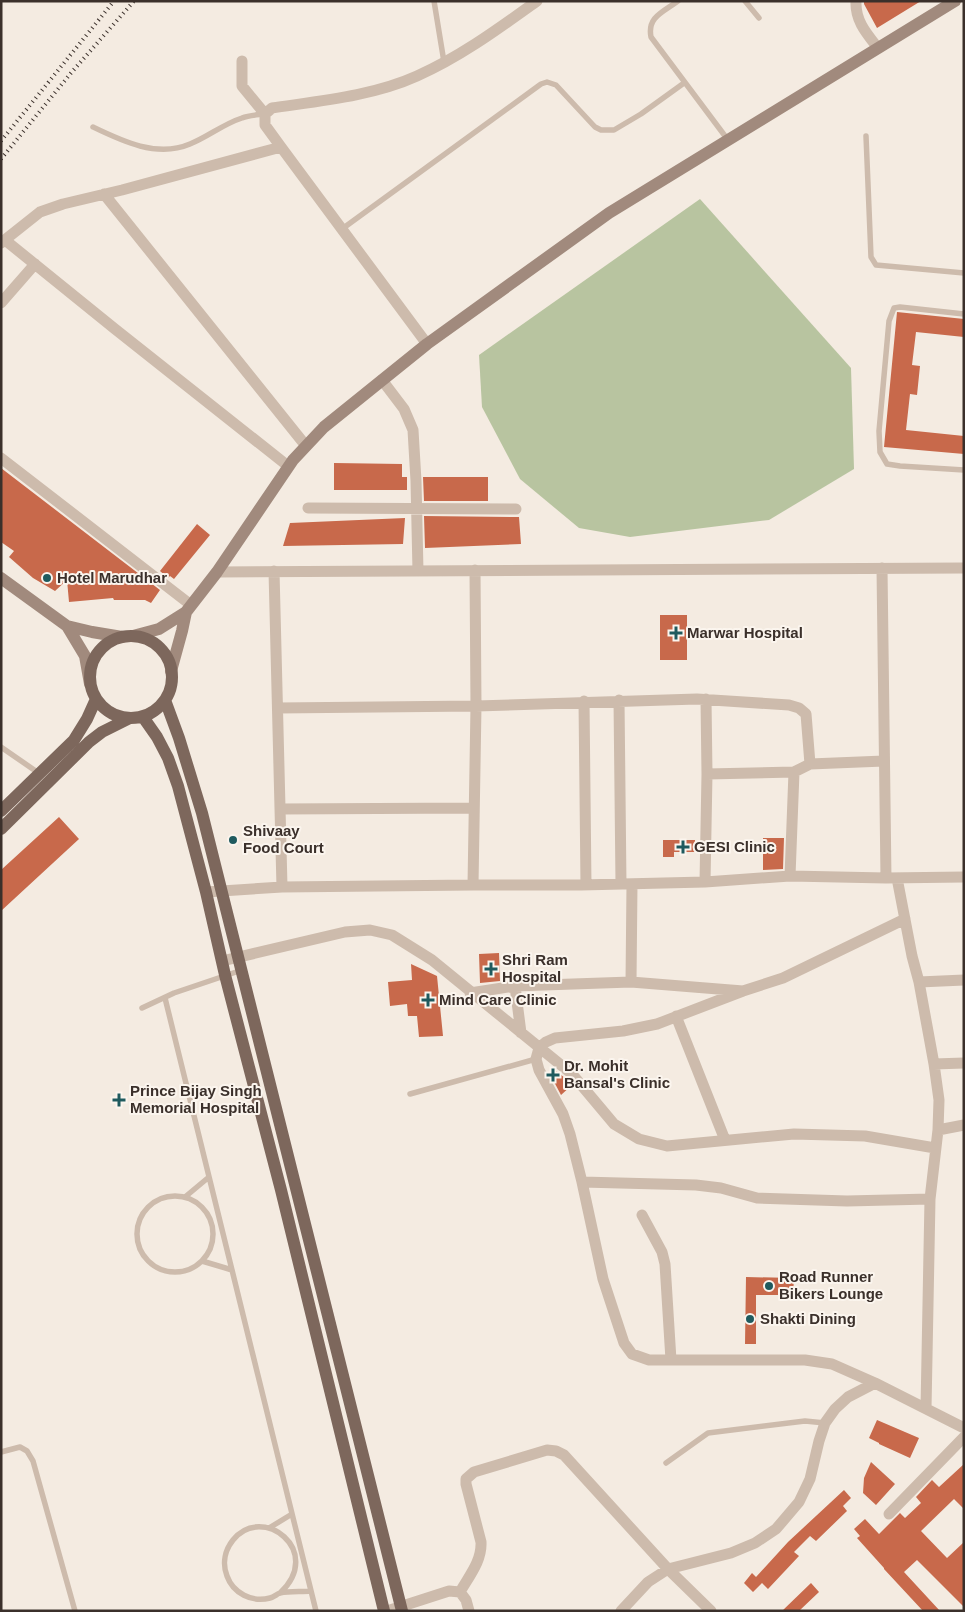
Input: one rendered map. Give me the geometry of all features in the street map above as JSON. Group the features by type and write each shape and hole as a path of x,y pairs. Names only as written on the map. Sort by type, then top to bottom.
{"main road":[{"path":"127,637 146,639 158,646 167,657 171,671 170,691 165,700 156,710 143,717 128,718 115,716 104,709 96,699 90,684 91,668 97,654 108,643 127,637"},
{"path":"1,811 74,740 96,699"},
{"path":"165,700 190,772 222,890 401,1608"},
{"path":"143,717 157,737 168,758 178,786 281,1190 385,1611"},
{"path":"1,829 89,742 102,732 128,718"},
{"path":"281,1190 296,1186"},
{"path":"324,1364 339,1358"}],"street":[{"path":"265,114 272,108 368,92 416,77 469,49 537,1"},
{"path":"856,1 855,7 859,23 878,48"},
{"path":"1,578 67,626 127,637 159,629 188,609 217,572 288,466 306,446 324,427 427,344 609,213 956,1"},
{"path":"242,61 242,86 265,114 266,125 427,344"},
{"path":"281,147 63,204 40,212 3,242 36,264 288,466"},
{"path":"104,194 306,446"},
{"path":"1,303 36,264"},
{"path":"382,380 404,408 413,430 418,571"},
{"path":"1,458 188,609"},
{"path":"308,508 516,509"},
{"path":"882,568 884,761 892,878 905,920 919,982 939,1100 938,1130 930,1199 926,1409"},
{"path":"217,572 964,568"},
{"path":"473,885 476,706 475,570"},
{"path":"274,571 282,887"},
{"path":"171,671 188,609"},
{"path":"67,626 85,656 90,684"},
{"path":"278,708 476,706 584,701 706,699 789,705 799,708 806,714 810,764"},
{"path":"705,882 706,699"},
{"path":"619,700 631,982"},
{"path":"584,701 586,885"},
{"path":"707,774 794,772 810,764 884,761"},
{"path":"790,876 794,772"},
{"path":"280,809 474,808"},
{"path":"206,892 282,887 586,885 705,882 790,876 964,877"},
{"path":"905,920 783,978 743,990 657,1024 623,1031 555,1038 546,1042 538,1053 539,1070 562,1114 570,1134 603,1279 624,1343 632,1354 649,1360 805,1360 832,1364 875,1383 964,1428"},
{"path":"222,961 345,932 370,930 392,935 432,960 520,1033 538,1053 572,1074 614,1124 639,1140 667,1146 794,1134 856,1135 935,1148"},
{"path":"919,982 964,980"},
{"path":"470,992 515,986 631,982 743,990"},
{"path":"515,986 520,1033"},
{"path":"676,1016 725,1140"},
{"path":"934,1064 964,1063"},
{"path":"938,1130 964,1125"},
{"path":"582,1182 696,1185 721,1188 757,1198 847,1201 930,1199"},
{"path":"642,1215 662,1252 665,1264 671,1360"},
{"path":"621,1611 648,1582 668,1569 732,1553 754,1543 776,1529 799,1502 810,1479 818,1441 825,1423 835,1409 848,1397 875,1383"},
{"path":"889,1514 964,1437"},
{"path":"460,1592 479,1560 482,1551 466,1479 474,1472 547,1450 556,1450 564,1455 668,1569 711,1611"},
{"path":"385,1611 401,1608 449,1591 460,1592 466,1600 469,1611"}],"lane":[{"path":"434,1 444,62"},
{"path":"678,1 653,19 649,27 651,37 728,140"},
{"path":"745,1 759,18"},
{"path":"342,229 541,84 547,82 556,85 595,127 601,130 614,130 641,114 684,83"},
{"path":"93,127 139,147 167,149 188,145 226,124 244,117 265,114"},
{"path":"866,136 871,257 876,265 964,273"},
{"path":"964,314 900,307 894,308 889,321 879,431 880,452 887,464 964,470"},
{"path":"1,747 40,774"},
{"path":"142,1008 242,970"},
{"path":"165,998 316,1611"},
{"path":"410,1094 538,1053"},
{"path":"185,1197 209,1176"},
{"path":"164,1197 185,1197 200,1205 208,1214 213,1226 213,1240 209,1252 190,1269 178,1272 165,1271 145,1257 139,1246 137,1234 139,1222 145,1211 154,1202 164,1197"},
{"path":"202,1260 232,1270"},
{"path":"666,1463 708,1433 805,1422 825,1423"},
{"path":"1,1452 20,1447 27,1451 33,1461 75,1611"},
{"path":"269,1528 292,1514"},
{"path":"280,1594 295,1575 294,1551 280,1533 269,1528 257,1527 246,1530 228,1546 225,1558 225,1570 229,1581 236,1590 246,1597 258,1600 280,1594 311,1591"}],"green space":[{"path":"700,199 851,368 854,469 769,520 630,537 579,528 520,479 482,407 479,355"}],"building":[{"path":"864,1 921,1 877,28"},
{"path":"897,312 964,319 964,337 916,332 912,365 920,366 917,395 910,394 906,430 964,436 964,454 884,447"},
{"path":"334,463 402,464 402,477 407,477 407,490 334,490"},
{"path":"1,468 160,590 151,603 145,600 114,600 113,598 69,602 67,580 55,591 33,578 9,557 14,551 1,542"},
{"path":"423,477 488,477 488,501 424,501"},
{"path":"424,516 519,517 521,544 425,548"},
{"path":"405,518 403,544 283,546 290,523"},
{"path":"197,524 210,535 174,579 170,576 168,578 160,571"},
{"path":"660,615 687,615 687,660 660,660"},
{"path":"59,817 79,839 1,911 1,870"},
{"path":"763,838 784,838 783,869 763,870"},
{"path":"663,840 695,840 695,852 674,852 674,857 663,857"},
{"path":"499,953 500,981 480,983 479,954"},
{"path":"411,964 437,976 443,1036 419,1037 417,1016 408,1016 407,1004 390,1006 388,982 412,980"},
{"path":"555,1070 571,1086 561,1095 551,1076"},
{"name":"Road Runner Bikers Lounge","path":"746,1277 794,1278 793,1295 756,1295 756,1344 745,1344"},
{"path":"877,1420 919,1438 910,1458 869,1438"},
{"path":"871,1462 895,1484 876,1505 863,1493 864,1478"},
{"path":"964,1464 964,1509 954,1499 921,1531 947,1558 964,1542 964,1607 917,1560 904,1572 940,1611 923,1611 857,1538 860,1536 854,1529 865,1519 879,1534 900,1513 905,1518 921,1503 916,1497 932,1480 939,1487"},
{"path":"844,1490 851,1498 843,1506 847,1511 816,1541 810,1536 794,1552 799,1556 768,1589 762,1583 753,1592 744,1583 752,1573 756,1577 788,1542"},
{"path":"811,1583 819,1592 799,1611 782,1611"}],"railway":[{"path":"1,141 114,1"},
{"path":"1,159 71,73 134,1"}],"place":[{"name":"Hotel Marudhar","path":"47,578"},
{"name":"Marwar Hospital","path":"676,633"},
{"name":"Shivaay Food Court","path":"233,840"},
{"name":"GESI Clinic","path":"683,847"},
{"name":"Shri Ram Hospital","path":"491,969"},
{"name":"Mind Care Clinic","path":"428,1000"},
{"name":"Dr. Mohit Bansal's Clinic","path":"553,1075"},
{"name":"Prince Bijay Singh Memorial Hospital","path":"119,1100"},
{"name":"Road Runner Bikers Lounge","path":"769,1286"},
{"name":"Shakti Dining","path":"750,1319"}]}
